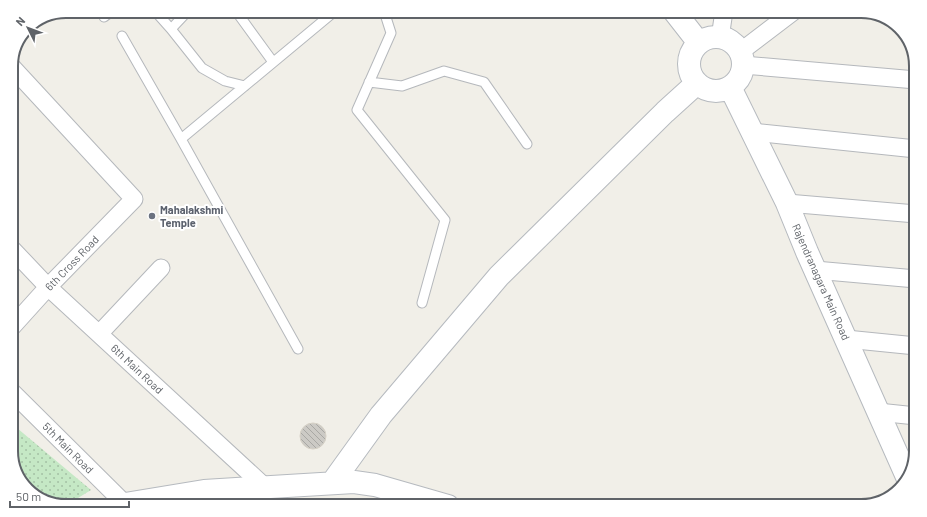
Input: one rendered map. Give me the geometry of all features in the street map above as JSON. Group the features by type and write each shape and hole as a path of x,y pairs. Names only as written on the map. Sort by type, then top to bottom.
{"street":[{"path":"679,18 699,43"},
{"path":"720,38 723,18"},
{"path":"742,58 732,42 720,38 707,39 699,43 693,50 689,67 697,83 704,88 712,91 722,91 730,87 739,78 742,58 786,18"},
{"path":"742,58 909,79"},
{"name":"6th Cross Road","path":"18,74 134,199 48,287 18,320"},
{"path":"332,482 381,415 499,276 665,112 697,83"},
{"name":"Rajendranagara Main Road","path":"730,87 787,203 815,270 904,471"},
{"path":"752,132 909,148"},
{"path":"787,203 909,213"},
{"name":"6th Main Road","path":"18,255 48,287 266,488"},
{"path":"99,334 161,268"},
{"path":"815,270 909,278"},
{"path":"846,339 909,345"},
{"name":"5th Main Road","path":"18,398 118,499"},
{"path":"878,412 909,415"},
{"path":"209,499 266,488 332,482 354,482 375,485 420,499"}],"lane":[{"path":"161,18 202,68 225,81 245,86"},
{"path":"171,29 181,18"},
{"path":"241,18 273,62"},
{"path":"181,139 326,18"},
{"path":"386,18 391,33 357,110 445,220 422,304"},
{"path":"122,36 298,349"},
{"path":"369,82 402,86 444,71 484,82 526,144"}],"green space":[{"path":"18,429 91,490 76,499 60,499 42,493 34,487 26,478 19,460"}],"building":[{"path":"313,423 323,426 326,436 323,446 313,449 303,446 300,436 303,426"}],"place":[{"name":"Mahalakshmi Temple","path":"152,216"}]}
